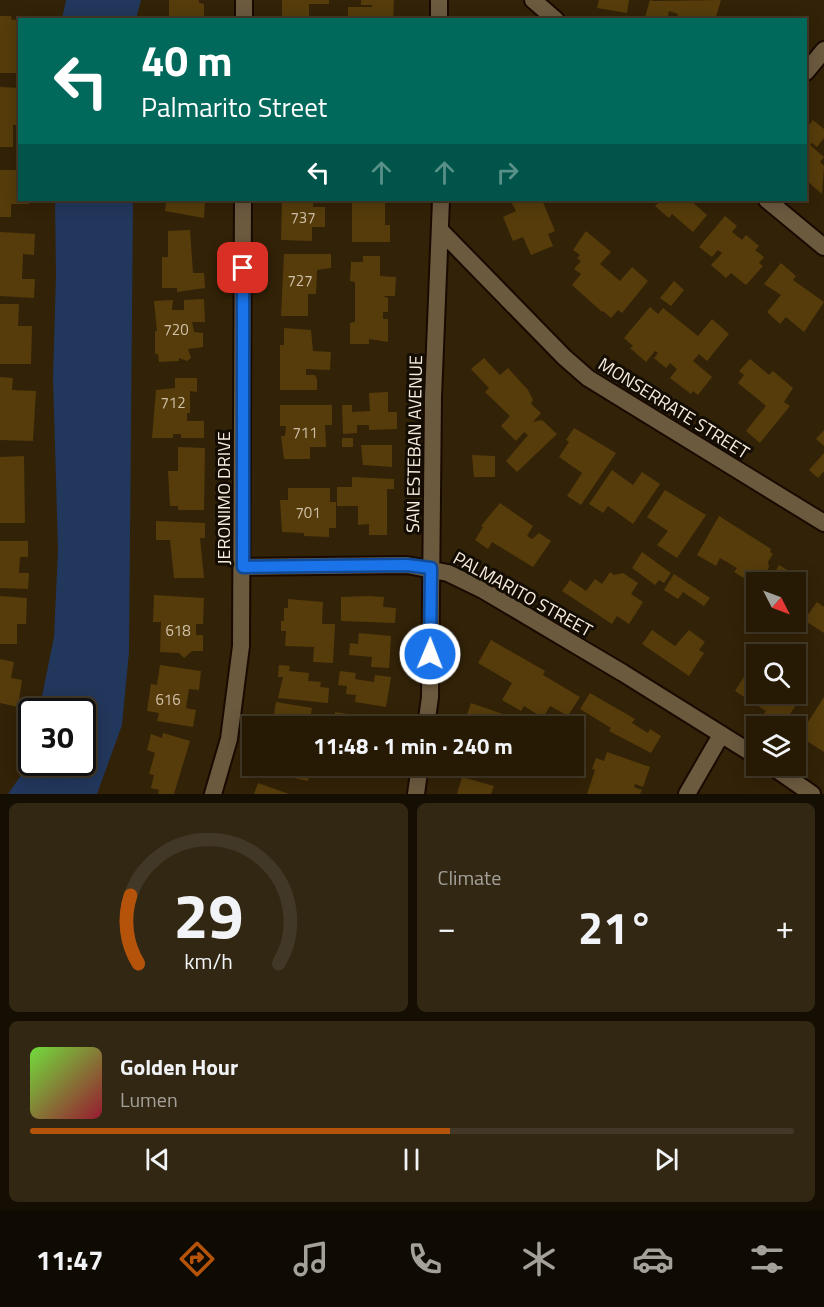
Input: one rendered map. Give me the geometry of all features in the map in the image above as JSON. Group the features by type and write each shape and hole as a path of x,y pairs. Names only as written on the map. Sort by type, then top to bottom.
{"street":[{"path":"244,0 244,18"},
{"path":"439,0 439,18"},
{"path":"533,0 554,18"},
{"path":"807,71 824,50"},
{"name":"JERONIMO DRIVE","path":"213,794 229,739 241,646 243,201"},
{"name":"SAN ESTEBAN AVENUE","path":"427,716 430,697 433,397 441,201"},
{"path":"768,201 824,247"},
{"name":"MONSERRATE STREET","path":"441,231 564,357 588,378 824,523"},
{"name":"PALMARITO STREET","path":"243,567 407,565 431,568 483,590 746,750"},
{"path":"687,794 721,735"},
{"path":"416,794 418,776"},
{"path":"786,776 812,794"}],"water":[{"path":"66,0 141,0 136,18 62,18"},
{"path":"55,201 133,201 129,652 122,725 97,794 8,794 21,776 96,776 96,698 42,698 54,637 58,550 53,377 56,275"}],"building":[{"path":"169,0 199,0 199,3 204,4 204,18 169,18"},
{"path":"282,0 329,0 329,4 309,4 309,18 282,18"},
{"path":"361,0 394,0 393,18 348,18 348,7 372,7 372,5 361,5"},
{"path":"599,0 629,0 627,13 597,8"},
{"path":"650,0 721,0 716,18 677,18 678,14 669,11 667,18 645,17"},
{"path":"0,16 11,16 12,20 18,19 17,73 0,73"},
{"path":"0,87 18,88 18,125 13,125 13,147 0,147"},
{"path":"813,120 824,129 824,138 817,147 812,143 810,145 824,157 820,162 824,166 822,194 807,181 807,122 809,125"},
{"path":"0,170 18,170 18,201 29,201 29,204 11,204 11,217 0,217"},
{"path":"162,201 205,201 204,218 165,211 166,202"},
{"path":"282,201 313,201 313,207 325,207 325,227 312,227 312,241 281,240"},
{"path":"352,201 385,201 385,225 390,225 390,242 352,242"},
{"path":"511,201 542,201 555,231 548,234 553,246 531,255 523,237 513,241 503,217 516,211"},
{"path":"656,201 691,201 707,215 693,232 672,214 669,218 655,206 658,203"},
{"path":"725,216 737,226 732,232 742,240 746,235 759,246 755,250 764,257 759,263 763,266 746,285 731,273 726,278 711,265 722,253 718,250 712,257 699,247"},
{"path":"190,230 193,273 204,273 205,288 177,292 177,288 162,288 162,257 168,257 168,231"},
{"path":"586,231 611,252 600,264 620,281 632,267 648,281 622,313 618,310 611,318 572,285 581,274 574,269 581,261 577,258 580,255 573,250"},
{"path":"0,232 35,234 34,255 23,254 22,279 35,279 34,298 0,296"},
{"path":"284,254 331,254 331,268 317,270 316,294 308,294 308,316 281,316"},
{"path":"363,256 380,256 380,276 396,277 395,296 383,296 388,298 388,312 383,312 383,319 388,319 388,342 369,339 369,344 350,344 350,323 355,322 355,282 350,281 351,262 363,262"},
{"path":"781,263 796,276 793,280 824,302 804,332 786,317 780,324 767,312 781,295 764,284"},
{"path":"674,281 684,290 671,306 660,298"},
{"path":"204,299 205,322 192,322 194,332 203,333 203,347 188,349 191,358 187,361 179,358 179,361 159,362 158,354 155,354 155,331 157,331 154,301 173,300 172,310 184,310 184,300"},
{"path":"0,304 19,304 18,326 32,326 31,364 0,364"},
{"path":"650,307 658,314 663,308 698,336 712,319 729,334 707,361 699,354 693,361 712,377 698,395 693,391 691,394 670,378 677,369 670,363 666,368 654,358 658,353 655,351 646,362 630,348 633,346 624,338"},
{"path":"284,328 311,330 313,351 331,352 330,370 306,369 306,375 315,375 317,390 280,390 280,345 284,345"},
{"path":"484,358 500,375 508,368 528,390 533,400 531,404 541,413 533,422 542,420 557,434 517,472 506,461 528,435 524,432 516,441 501,426 510,416 485,392 489,388 471,369"},
{"path":"750,359 769,375 773,371 793,388 784,402 790,406 760,443 746,431 766,406 738,383 744,375 739,371"},
{"path":"0,377 13,378 12,390 36,391 33,441 0,440"},
{"path":"175,378 197,378 197,392 190,391 190,413 187,413 187,421 204,421 204,438 181,438 181,434 173,434 173,438 152,438 156,390 175,388"},
{"path":"388,392 388,412 397,412 397,429 369,430 369,425 357,425 357,433 343,434 342,405 352,405 352,412 370,411 369,393"},
{"path":"280,405 332,405 332,425 325,425 326,447 310,447 310,459 284,459 281,436 285,436 286,426 280,426"},
{"path":"574,428 616,453 581,505 567,496 582,473 559,457 569,442 566,440"},
{"path":"824,430 824,446 816,439"},
{"path":"342,438 353,438 353,447 342,447"},
{"path":"361,445 392,445 392,467 363,465"},
{"path":"178,447 205,448 204,510 178,510 178,506 170,506 168,471 178,471"},
{"path":"824,453 824,471 818,478 809,470"},
{"path":"472,455 495,456 495,477 474,477"},
{"path":"24,456 25,523 0,523 0,457"},
{"path":"612,470 633,485 642,472 660,484 633,524 608,506 603,513 589,504"},
{"path":"352,477 394,479 394,489 387,489 387,535 369,535 369,524 358,525 358,506 337,506 337,487 352,487"},
{"path":"288,488 330,488 330,502 336,502 336,528 329,528 329,537 282,532 280,500 288,500"},
{"path":"665,490 706,515 677,558 657,545 668,531 647,517"},
{"path":"500,503 533,526 527,536 532,539 539,533 551,541 533,567 492,542 488,549 475,540 483,527 481,526"},
{"path":"719,516 771,549 770,552 773,554 768,562 767,572 746,572 746,579 734,572 737,568 720,558 716,566 697,555"},
{"path":"156,521 205,523 205,538 200,538 204,578 174,578 170,540 156,540"},
{"path":"0,541 28,541 28,557 20,557 19,573 29,573 28,589 0,588"},
{"path":"642,552 671,573 664,583 659,580 655,585 632,568"},
{"path":"779,565 791,572 775,572"},
{"path":"610,572 614,575 623,573 638,583 631,594 643,602 629,624 617,616 612,624 562,591 570,580 586,591 595,579 602,584"},
{"path":"674,574 710,598 704,606 683,592 678,599 664,590"},
{"path":"154,595 204,598 203,624 196,624 196,635 203,635 203,651 192,651 184,658 179,653 160,652 161,622 153,622"},
{"path":"0,596 27,598 26,624 17,624 17,644 0,644"},
{"path":"341,597 384,597 383,607 396,608 395,623 341,621"},
{"path":"288,599 323,602 322,624 335,624 333,663 313,662 314,647 285,646 286,631 281,631 281,621 284,621 284,608 288,608"},
{"path":"817,602 824,607 824,633 806,621 806,617"},
{"path":"652,630 675,646 689,630 705,642 699,650 704,653 689,676 642,644"},
{"path":"359,633 391,636 389,668 371,667 372,657 349,655 350,643 358,644"},
{"path":"491,640 545,671 543,675 580,697 568,716 550,706 544,716 540,716 524,706 521,711 502,700 512,683 478,663"},
{"path":"0,659 14,662 11,678 22,680 18,707 0,703"},
{"path":"160,665 201,671 199,690 189,689 186,708 196,710 193,727 157,721 159,713 147,711 151,684 157,685"},
{"path":"279,665 290,666 289,671 309,673 308,681 321,682 320,687 329,688 328,703 278,698 283,677 278,677"},
{"path":"340,671 356,673 355,679 374,682 375,675 391,677 386,707 355,702 356,695 346,694 347,686 338,685"},
{"path":"746,674 746,698 735,691"},
{"path":"590,693 635,719 632,723 648,733 650,729 661,736 651,753 609,731 611,728 580,709"},
{"path":"824,697 824,752 806,740 806,725"},
{"path":"276,702 312,708 310,716 274,714"},
{"path":"471,703 509,716 466,716"},
{"path":"755,704 797,704 789,716 767,716 764,714 766,711"},
{"path":"335,712 362,716 334,716"},
{"path":"163,733 190,741 174,794 158,794 159,790 151,788 154,775 149,774 155,753 147,750 151,734 162,738"},
{"path":"607,752 650,767 643,787 635,784 634,787 642,790 640,794 587,794 595,770 592,769 596,758 604,761"},
{"path":"285,776 309,776 308,781"},
{"path":"462,777 494,786 491,794 457,794"},
{"path":"258,783 289,794 254,794"}],"route":[{"path":"243,268 243,567 407,565 431,568 430,654"}]}
